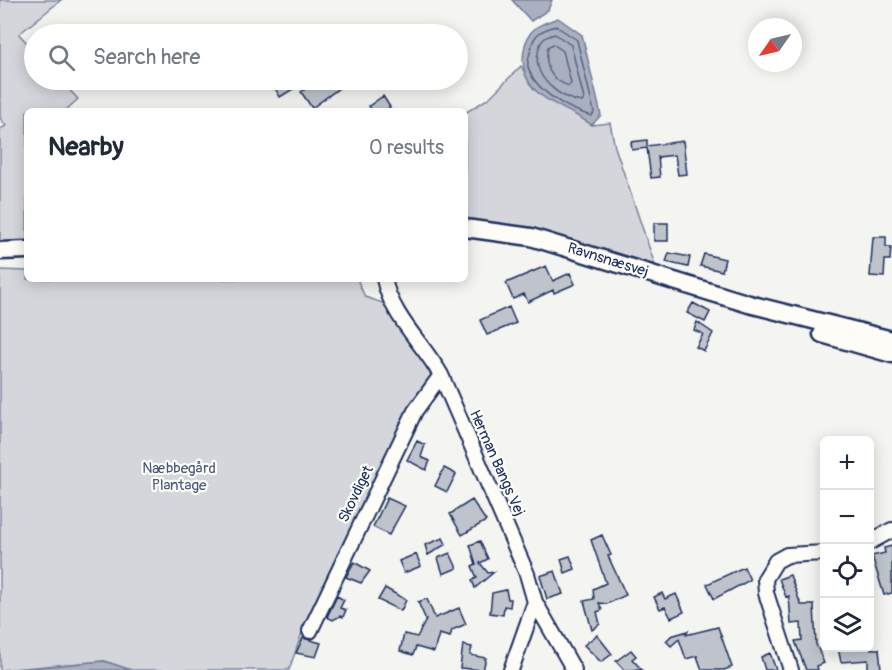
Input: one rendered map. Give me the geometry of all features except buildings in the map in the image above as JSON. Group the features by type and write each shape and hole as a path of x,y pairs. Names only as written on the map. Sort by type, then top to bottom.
{"main road":[{"name":"Ravnsnæsvej","path":"468,228 531,237 749,304 892,340"},
{"path":"0,251 24,250"},
{"name":"Ravnsnæsvej","path":"749,304 825,335 892,354"}],"street":[{"name":"Herman Bangs Vej","path":"385,282 393,308 427,350 441,375 526,570 536,602 574,670"},
{"name":"Skovdiget","path":"309,631 415,411 441,375"},
{"path":"874,540 892,530"},
{"path":"792,670 766,593 765,579 776,561 787,555 820,553"},
{"path":"511,670 536,602"}],"green space":[{"path":"0,0 61,0 31,24 24,24 24,30 19,34 24,40 24,90 69,90 78,99 68,108 24,108 24,244 0,244 0,129 6,126 0,118"},
{"path":"521,66 536,89 552,102 592,125 610,123 615,147 655,265 522,227 468,219 468,111 489,98"},
{"name":"Næbbegård Plantage","path":"0,270 24,271 24,282 358,282 365,297 406,311 443,372 414,405 303,630 289,670 131,670 104,661 0,670"}],"water":[{"path":"512,0 552,0 548,10 531,21"},
{"path":"558,18 582,35 601,115 592,125 544,97 527,79 523,66 528,37 535,28"},
{"path":"104,661 131,670 9,670"}]}
